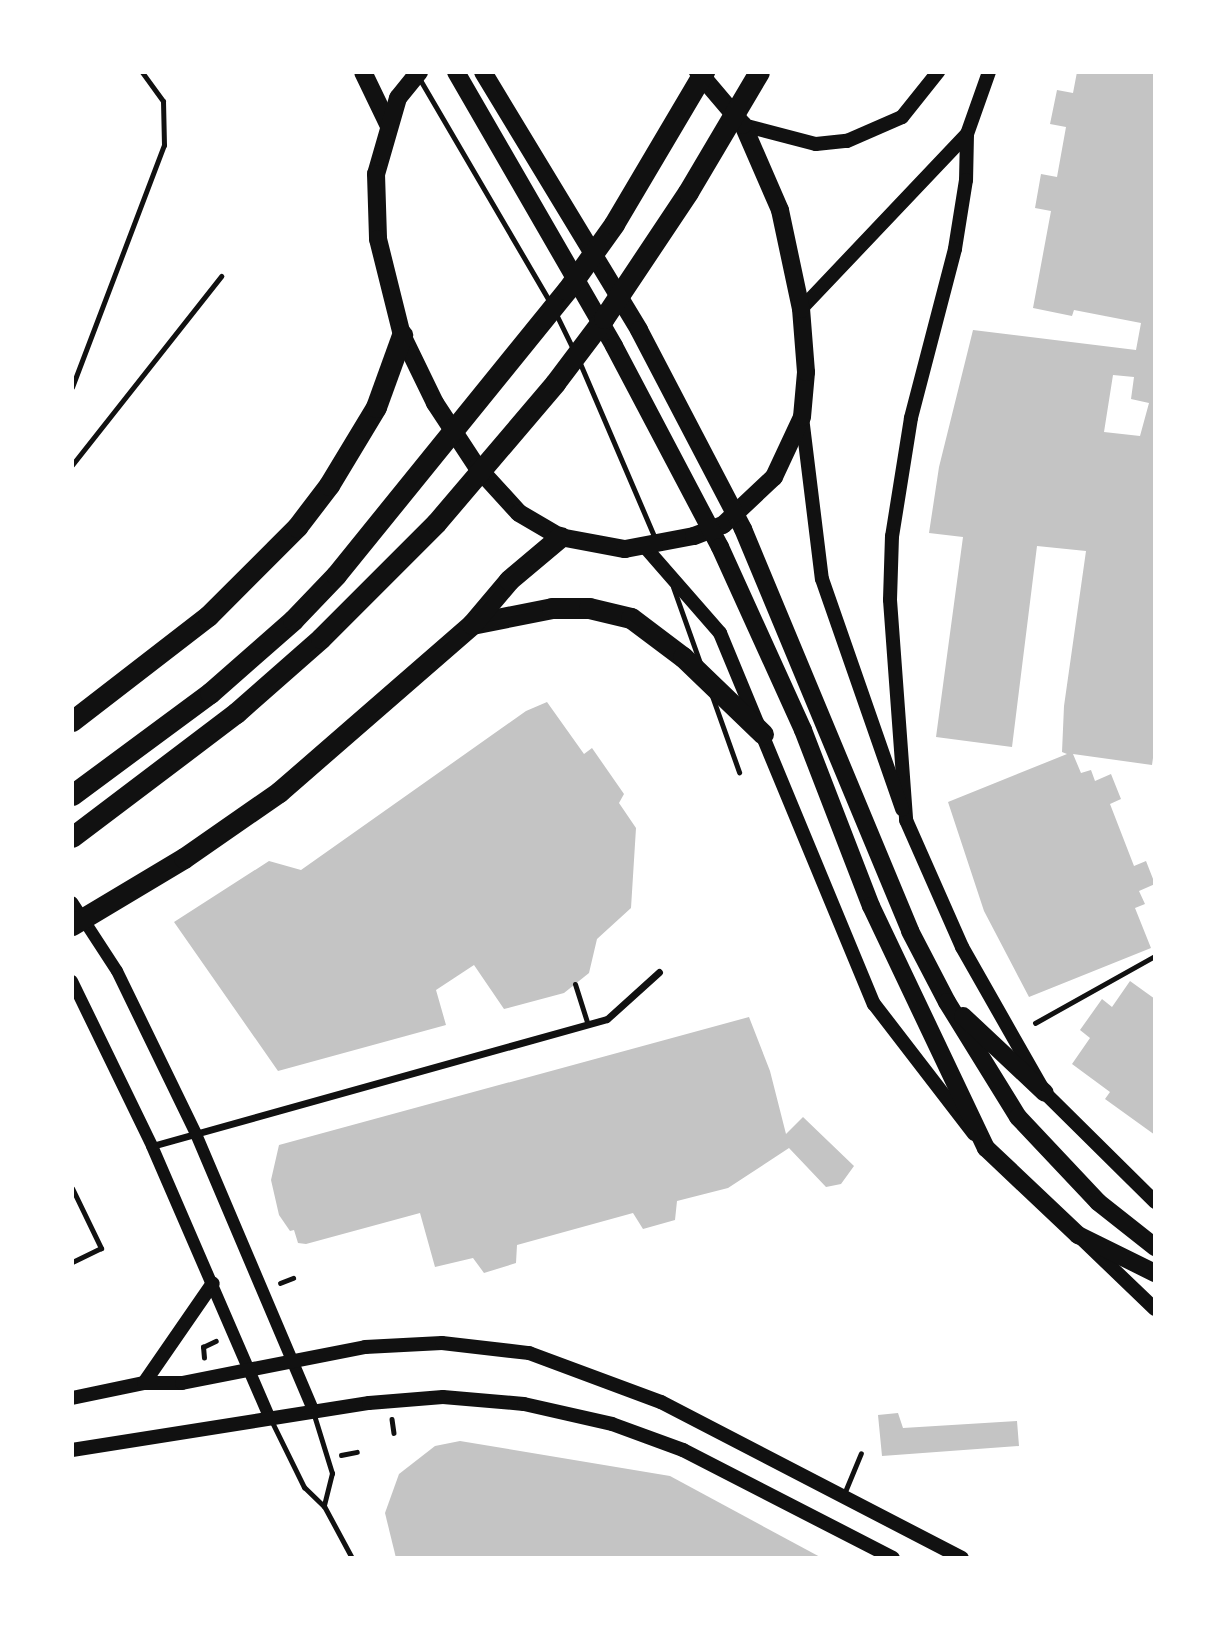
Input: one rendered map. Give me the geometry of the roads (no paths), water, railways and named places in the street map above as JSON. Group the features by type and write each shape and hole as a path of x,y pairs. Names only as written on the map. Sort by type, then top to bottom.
{"highway":[{"path":"72,795 210,693 293,620 520,349 614,224 704,72"},
{"path":"72,837 236,713 321,638 436,523 555,383 604,318 688,192 759,72"},
{"path":"72,722 208,616 297,527 329,485 376,407 401,335"},
{"path":"72,925 184,858 279,792 472,624 509,580 561,537"},
{"path":"472,624 552,608 589,608 631,618 683,657 763,734"}],"main road":[{"path":"363,72 388,124"},
{"path":"417,72 398,98 388,124 376,174 378,239 401,335 435,403 477,467 519,513 561,537 615,548 645,547 723,525 753,500 786,457 802,417"},
{"path":"456,72 614,346 720,547 803,730 871,906 986,1148"},
{"path":"483,72 639,330 743,529 910,931 947,1002 1018,1116 1098,1202 1155,1247"},
{"path":"698,72 743,125 779,210 801,309 806,372 802,417 822,579 906,820 962,947 1045,1093"},
{"path":"743,125 816,144 847,141 902,117 938,72"},
{"path":"906,820 890,600 892,536 911,418 955,249 966,180 967,134 989,72"},
{"path":"801,309 967,134"},
{"path":"645,547 720,633 874,1004 986,1148 1155,1309"},
{"path":"947,1002 1045,1093 1155,1202"},
{"path":"1078,1235 1155,1273"},
{"path":"144,1383 213,1283"},
{"path":"72,1398 144,1383 182,1383 365,1347 442,1343 529,1353 661,1402 962,1558"},
{"path":"72,1450 269,1416 390,1401 443,1397 524,1404 612,1424 720,1467 893,1558"}],"street":[{"path":"72,902 117,971 196,1134 313,1410"},
{"path":"152,1146 607,1019 659,972"},
{"path":"75,987 152,1146 269,1416"}],"lane":[{"path":"72,387 164,145 163,100 142,72"},
{"path":"417,72 530,261 582,366 653,531 739,772"},
{"path":"72,465 221,276"},
{"path":"575,984 588,1025"},
{"path":"72,1188 101,1248 72,1262"},
{"path":"313,1410 332,1473 324,1506"},
{"path":"269,1416 304,1487 324,1506 352,1558"},
{"path":"843,1497 861,1453"}]}
